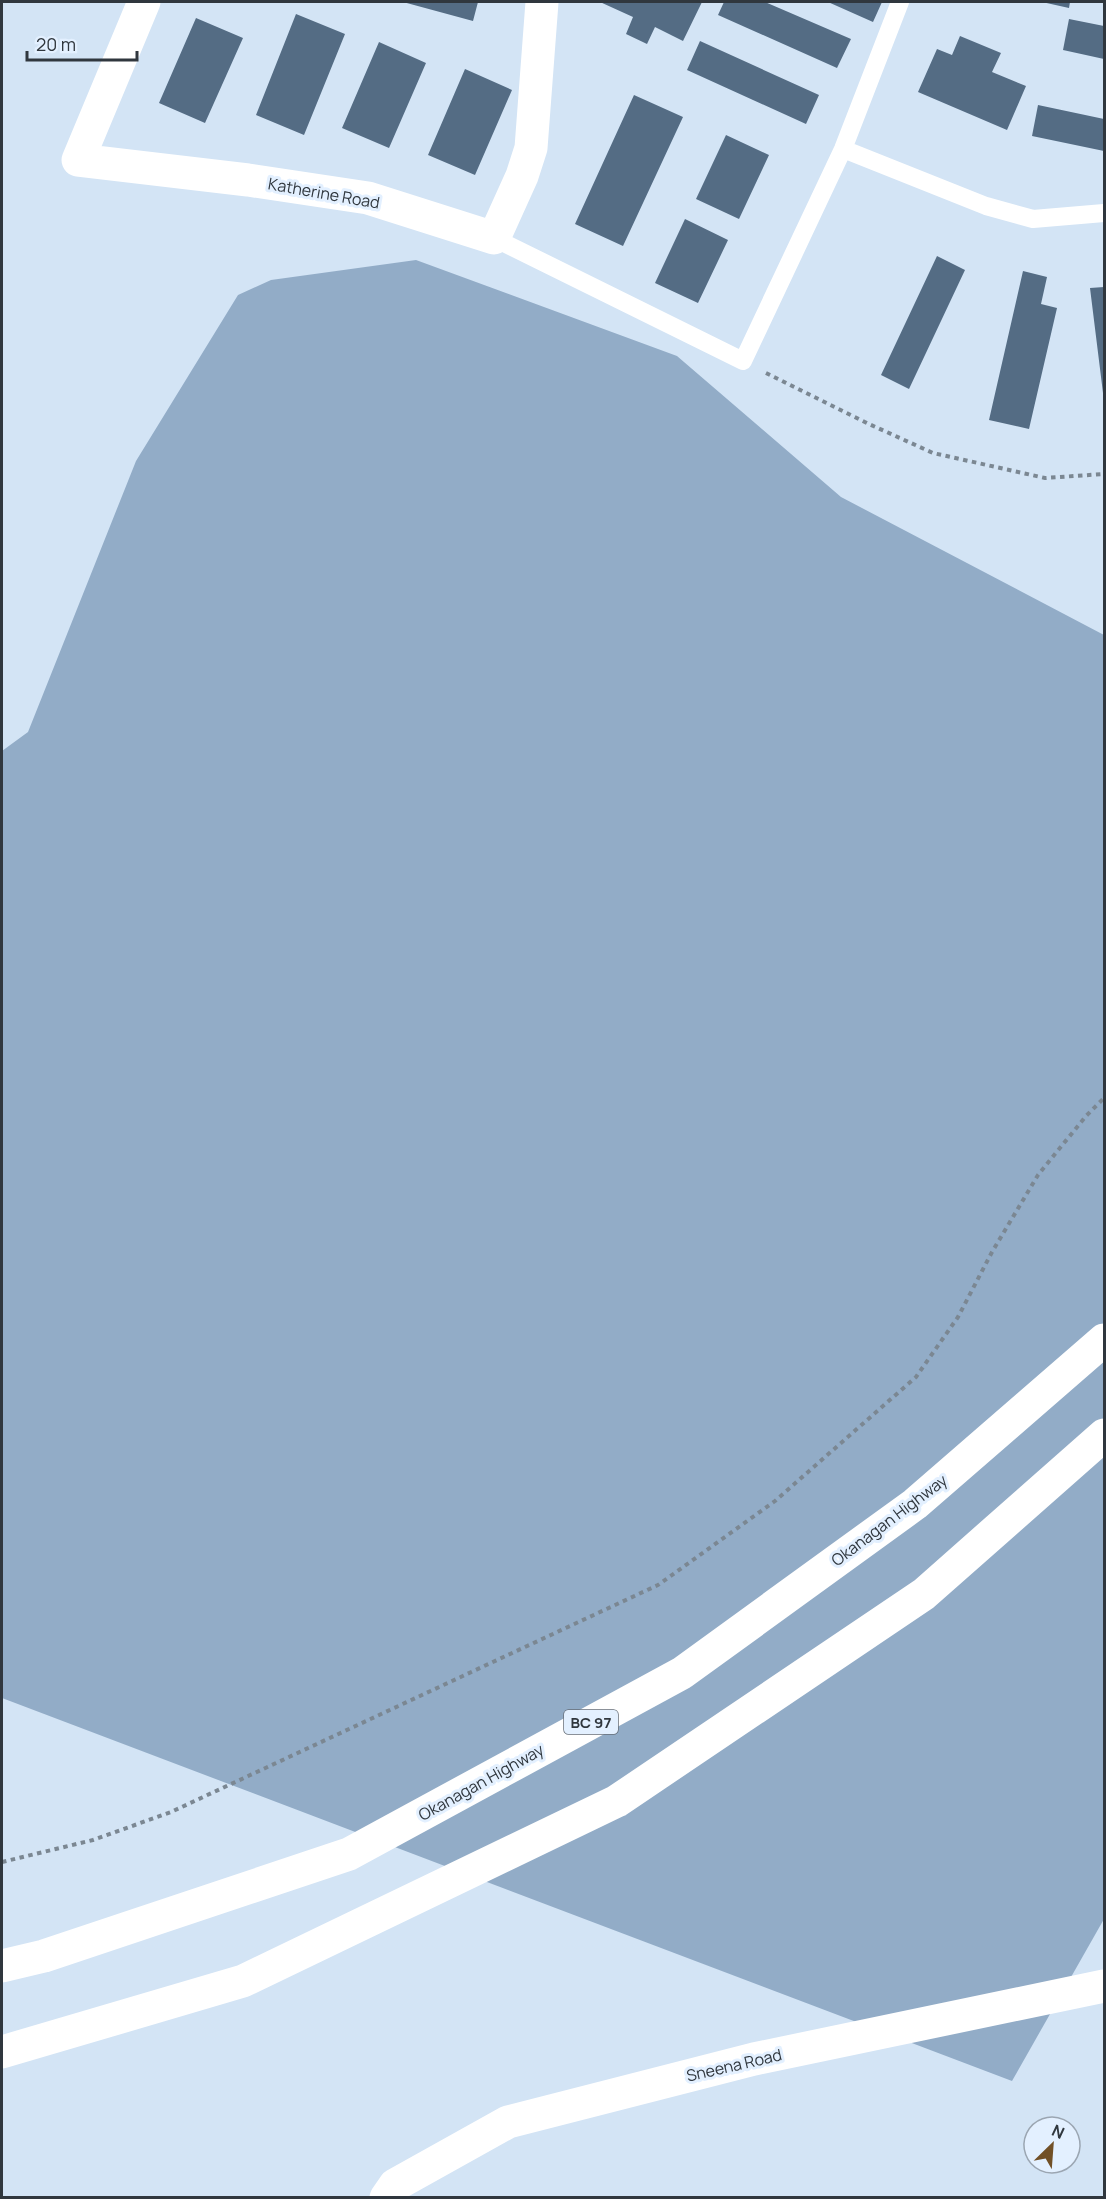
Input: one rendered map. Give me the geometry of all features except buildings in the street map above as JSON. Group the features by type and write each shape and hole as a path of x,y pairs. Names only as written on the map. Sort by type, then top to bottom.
{"main road":[{"name":"Katherine Road","path":"144,2 78,160 248,180 368,198 494,238"},
{"path":"494,238 522,176 531,148 542,2"},
{"name":"Okanagan Highway","path":"2,1966 44,1956 349,1854 682,1672 915,1504 1104,1340"},
{"path":"2,2052 243,1981 617,1801 924,1594 1104,1435"},
{"name":"Sneena Road","path":"386,2198 395,2185 508,2122 754,2059 1104,1986"}],"lane":[{"path":"494,238 743,361 843,149 900,2"},
{"path":"843,149 986,206 1033,219 1104,213"}],"path":[{"path":"743,361 933,453 1045,478 1104,474"},
{"path":"2,1862 93,1839 171,1812 658,1585 775,1501 916,1377 958,1317 992,1252 1038,1175 1086,1116 1104,1098"}],"shaded area":[{"path":"416,260 677,356 841,497 1104,635 1104,1919 1012,2081 2,1698 2,751 28,732 136,461 238,295 271,280"}]}
